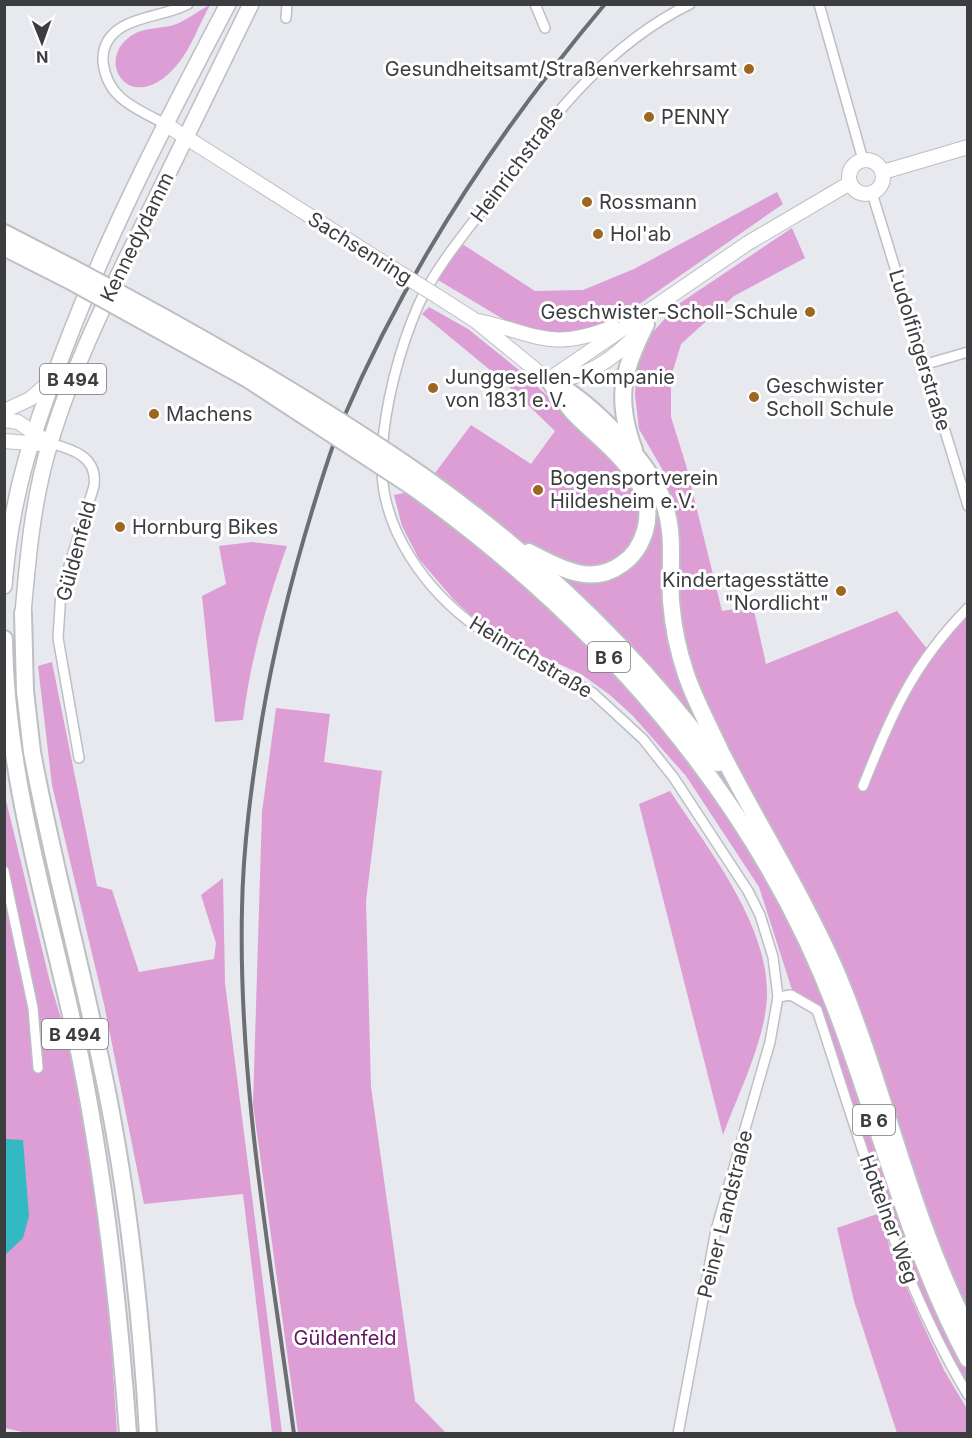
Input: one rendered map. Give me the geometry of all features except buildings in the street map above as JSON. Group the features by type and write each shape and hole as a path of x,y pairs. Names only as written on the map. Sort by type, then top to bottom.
{"highway":[{"name":"B 6","path":"4,232 492,528 560,588 646,675 699,737 753,813 772,860"},
{"name":"B 6","path":"4,247 72,274"},
{"path":"635,453 624,418 622,392 627,365 641,322"},
{"path":"548,380 569,389 635,453 654,480 669,516 672,546 672,612 686,674 696,702 753,813"},
{"path":"492,528 560,568 583,574 603,573 621,565 631,557 643,539 646,528 646,506 636,478 622,459 573,412 548,380"},
{"name":"B 6","path":"417,481 511,563 638,687 705,768 772,860 839,979 929,1242 968,1329"},
{"name":"B 494","path":"23,613 25,690 32,752 116,1140 144,1360 148,1434"},
{"name":"B 494","path":"4,639 5,682 11,745 97,1147 111,1249 128,1434"},
{"name":"B 6","path":"783,878 830,993 917,1248 940,1305 968,1359"}],"main road":[{"name":"Kennedydamm","path":"31,437 119,217 228,4"},
{"name":"Kennedydamm","path":"23,613 30,542 50,443 99,316 251,4"},
{"name":"B 494","path":"4,586 13,508 31,437"}],"street":[{"path":"165,124 111,89 105,75 104,49 111,35 124,26 188,4"},
{"path":"286,18 287,4"},
{"path":"534,4 545,28"},
{"name":"Heinrichstraße","path":"690,4 619,52 569,97 459,240 419,303 407,333 387,417 382,469 384,488 397,532 418,568 445,601 478,628 593,693 643,739 674,778 748,891 760,915 777,975 778,997"},
{"path":"819,4 863,160"},
{"name":"Sachsenring","path":"165,124 476,321 548,380"},
{"path":"883,172 968,147"},
{"path":"863,160 877,164 883,172 880,187 872,194 857,191 850,183 851,169 863,160"},
{"path":"548,380 576,378 593,369 620,351 641,322 672,295 748,243 850,183"},
{"name":"Ludolfingerstraße","path":"872,194 968,506"},
{"path":"476,321 553,341 579,339 641,322"},
{"path":"924,365 968,352"},
{"path":"4,411 30,399 53,379"},
{"path":"4,420 18,422 31,437"},
{"path":"4,441 31,437 50,443"},
{"name":"Güldenfeld","path":"50,443 83,456 90,462 95,476 94,486 61,592 58,638 79,758"},
{"path":"864,786 900,699 944,633 968,608"},
{"path":"4,871 33,1008 38,1068"},
{"name":"Hottelner Weg","path":"778,997 791,995 817,1010 897,1248 941,1350 968,1395"},
{"name":"Peiner Landstraße","path":"678,1434 716,1230 764,1067 778,997"}],"green space":[{"path":"210,5 182,59 160,80 145,87 132,86 122,80 117,69 116,57 122,45 134,34 143,30 174,25"},
{"path":"777,192 783,204 635,307 608,324 589,330 561,334 531,330 503,319 433,277 456,240 535,291 583,290 634,269"},
{"path":"792,228 805,258 734,296 681,344 671,377 671,417 686,465 722,611 753,606 766,664 897,611 932,655 967,612 967,1388 900,1247 819,1008 793,993 759,887 686,776 633,716 610,695 581,674 504,639 478,622 454,600 419,559 402,526 394,495 423,489 471,425 531,464 555,431 501,379 422,314 429,307 468,329 519,370 605,448 654,480 665,474 639,429 635,395 637,364 653,332 677,305"},
{"path":"252,542 287,546 260,632 243,720 215,722 202,596 226,584 219,546"},
{"path":"52,662 97,886 112,890 139,972 214,959 216,943 201,895 223,878 225,983 282,1433 272,1433 243,1194 144,1204 104,1004 52,785 38,666"},
{"name":"Güldenfeld","path":"276,708 330,714 324,762 382,771 366,901 371,1087 415,1401 446,1433 298,1433 253,1104 262,812"},
{"path":"670,791 718,862 747,914 758,941 765,968 767,995 762,1030 723,1135 639,804"},
{"path":"4,792 50,982 75,1065 96,1196 108,1294 117,1433 31,1434 5,1428"},
{"path":"880,1213 890,1249 923,1325 944,1370 967,1409 967,1433 897,1433 854,1301 837,1228"}],"water":[{"path":"5,1139 23,1140 29,1216 23,1238 5,1255"}],"railway":[{"path":"294,1434 258,1172 245,1040 242,975 244,861 249,813 262,719 278,640 304,537 335,440 397,306 427,253 493,150 529,100 605,4"}],"place":[{"name":"Gesundheitsamt/Straßenverkehrsamt","path":"749,69"},
{"name":"PENNY","path":"649,117"},
{"name":"Rossmann","path":"587,202"},
{"name":"Hol'ab","path":"598,234"},
{"name":"Geschwister-Scholl-Schule","path":"810,312"},
{"name":"Junggesellen-Kompanie von 1831 e.V.","path":"433,388"},
{"name":"Geschwister Scholl Schule","path":"754,397"},
{"name":"Machens","path":"154,414"},
{"name":"Bogensportverein Hildesheim e.V.","path":"538,490"},
{"name":"Hornburg Bikes","path":"120,527"},
{"name":"Kindertagesstätte \"Nordlicht\"","path":"841,591"}]}
